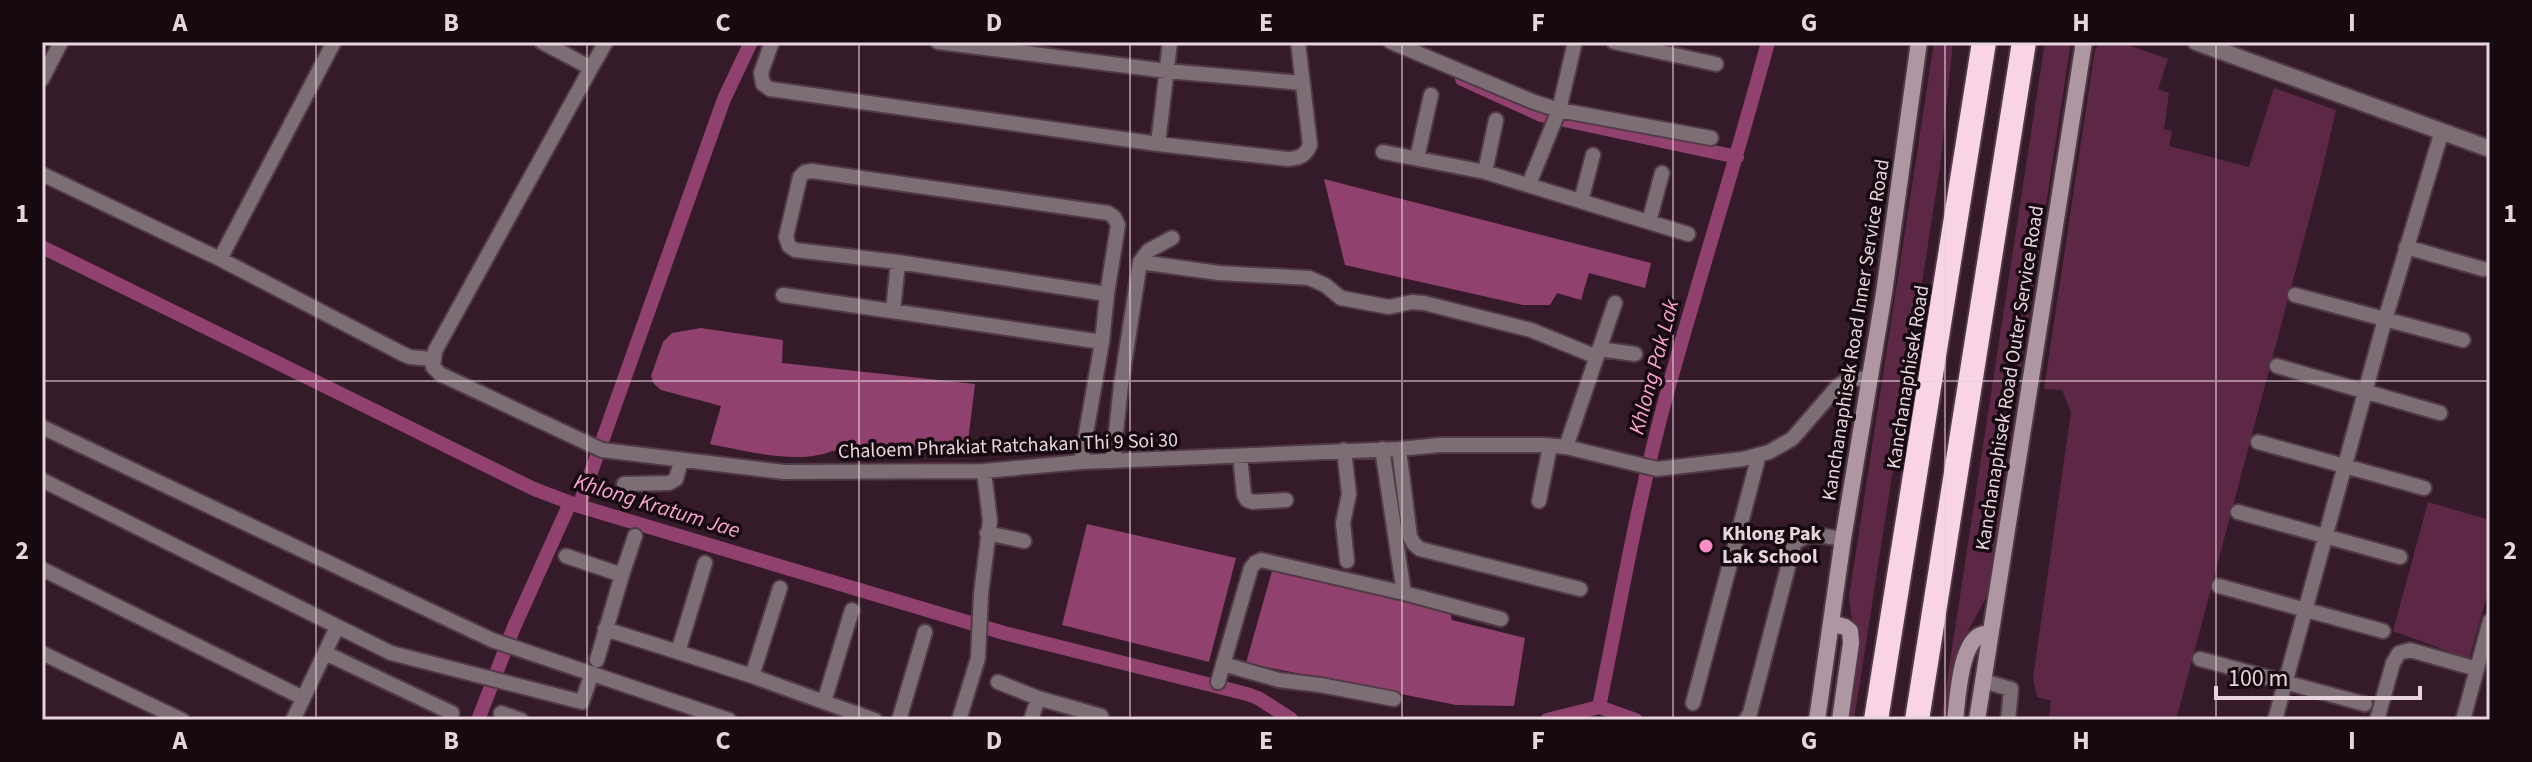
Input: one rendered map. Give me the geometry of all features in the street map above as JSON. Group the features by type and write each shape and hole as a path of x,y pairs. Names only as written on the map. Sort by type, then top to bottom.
{"highway":[{"name":"Kanchanaphisek Road","path":"1876,720 1984,42"},
{"path":"1917,720 2024,42"}],"main road":[{"name":"Kanchanaphisek Road Inner Service Road","path":"1817,720 1884,293 1919,42"},
{"name":"Kanchanaphisek Road Outer Service Road","path":"1977,720 2084,42"},
{"path":"1831,623 1850,631 1840,720"},
{"path":"1955,720 1966,650 1976,636 1990,634"}],"street":[{"path":"42,79 61,42"},
{"path":"220,259 334,42"},
{"path":"542,42 591,68"},
{"path":"42,174 220,259 403,354 432,359 606,42"},
{"path":"772,42 761,73 763,84 770,89 1158,144 1288,159 1306,153 1310,145 1298,42"},
{"path":"938,42 1167,71 1302,83"},
{"path":"1158,144 1170,42"},
{"path":"1391,42 1558,112 1711,138"},
{"path":"1529,184 1558,112 1575,42"},
{"path":"1614,42 1716,64"},
{"path":"2196,42 2490,149"},
{"path":"1417,158 1431,95"},
{"path":"1485,172 1496,120"},
{"path":"2275,720 2385,319 2442,131"},
{"path":"1383,152 1485,172 1688,234"},
{"path":"1581,201 1593,155"},
{"path":"1081,462 1118,225 1114,217 1108,213 812,171 800,177 786,237 789,246 795,250 898,262 1107,294"},
{"path":"1649,222 1662,173"},
{"path":"1113,461 1140,262 1148,251 1172,238"},
{"path":"2406,247 2483,269"},
{"path":"893,311 898,262"},
{"path":"1140,262 1219,273 1309,278 1325,285 1341,298 1389,307 1424,303 1531,330 1598,353 1635,354"},
{"path":"783,295 1102,342"},
{"path":"2295,295 2463,340"},
{"path":"1566,447 1615,303"},
{"name":"Chaloem Phrakiat Ratchakan Thi 9 Soi 30","path":"432,359 433,367 440,374 596,447 681,461 797,473 984,471 1081,462 1440,445 1566,447 1657,469 1692,466 1769,452 1792,439 1838,386 1847,380 1870,378"},
{"path":"2277,366 2440,413"},
{"path":"42,427 492,640 535,654 594,666 729,720"},
{"path":"2258,442 2424,488"},
{"path":"1539,501 1550,446"},
{"path":"1382,449 1404,593"},
{"path":"1399,449 1410,537 1420,549 1580,589"},
{"path":"1344,450 1349,494 1343,523 1347,561"},
{"path":"1693,703 1759,455"},
{"path":"1240,456 1247,500 1286,500"},
{"path":"624,484 669,483 676,479 681,461"},
{"path":"959,720 978,656 990,521 984,471"},
{"path":"42,480 391,653 582,702 635,536"},
{"path":"2238,512 2400,557"},
{"path":"987,533 1024,541"},
{"path":"1746,720 1794,544 1810,535 1843,539"},
{"path":"566,556 622,575"},
{"path":"1218,682 1251,568 1261,560 1501,619"},
{"path":"678,652 705,563"},
{"path":"42,569 303,698"},
{"path":"2219,586 2383,631"},
{"path":"752,676 780,588"},
{"path":"824,702 852,610"},
{"path":"2463,720 2482,666 2490,621"},
{"path":"293,720 337,627"},
{"path":"605,629 752,676 875,720"},
{"path":"899,720 925,632"},
{"path":"2377,720 2393,663 2399,653 2410,650 2482,666"},
{"path":"42,653 182,720"},
{"path":"325,653 452,713"},
{"path":"2200,659 2365,704"},
{"path":"1223,664 1279,680 1394,699"},
{"path":"1983,681 2011,689 2008,720"},
{"path":"998,682 1038,698 1101,716"},
{"path":"1031,720 1038,698"},
{"path":"501,713 521,720"}],"shaded area":[{"path":"1934,42 1953,42 1940,167 1854,720 1845,720 1852,622 1849,597"},
{"path":"2045,42 2071,42 1989,592 1963,640 1950,720 1941,720"},
{"path":"2103,42 2119,42 2168,59 2158,89 2169,93 2164,129 2172,131 2169,146 2249,167 2274,88 2336,110 2176,720 2049,720 2051,701 2037,697 2033,678 2071,412 2062,390 2044,389 2095,49"},
{"path":"1324,179 1651,263 1645,288 1589,273 1581,300 1557,293 1550,305 1523,305 1345,265"},
{"path":"701,328 783,340 782,363 975,384 967,450 832,451 789,457 710,444 721,406 661,390 651,376 663,342 672,333"},
{"path":"2428,502 2490,520 2490,586 2469,659 2393,631"},
{"path":"1087,524 1236,558 1209,662 1062,625"},
{"path":"1272,571 1450,612 1452,620 1525,638 1514,706 1456,705 1246,663"}],"waterway":[{"path":"579,506 724,99 751,42"},
{"name":"Khlong Pak Lak","path":"1599,707 1658,426 1768,42"},
{"path":"1462,79 1541,115 1737,157"},
{"name":"Khlong Kratum Jae","path":"42,247 534,489 579,506 1004,633 1247,694 1291,719"},
{"path":"478,720 514,627 570,503"},
{"path":"1547,720 1599,707 1636,720"}],"place":[{"name":"Khlong Pak Lak School","path":"1706,546"}]}
